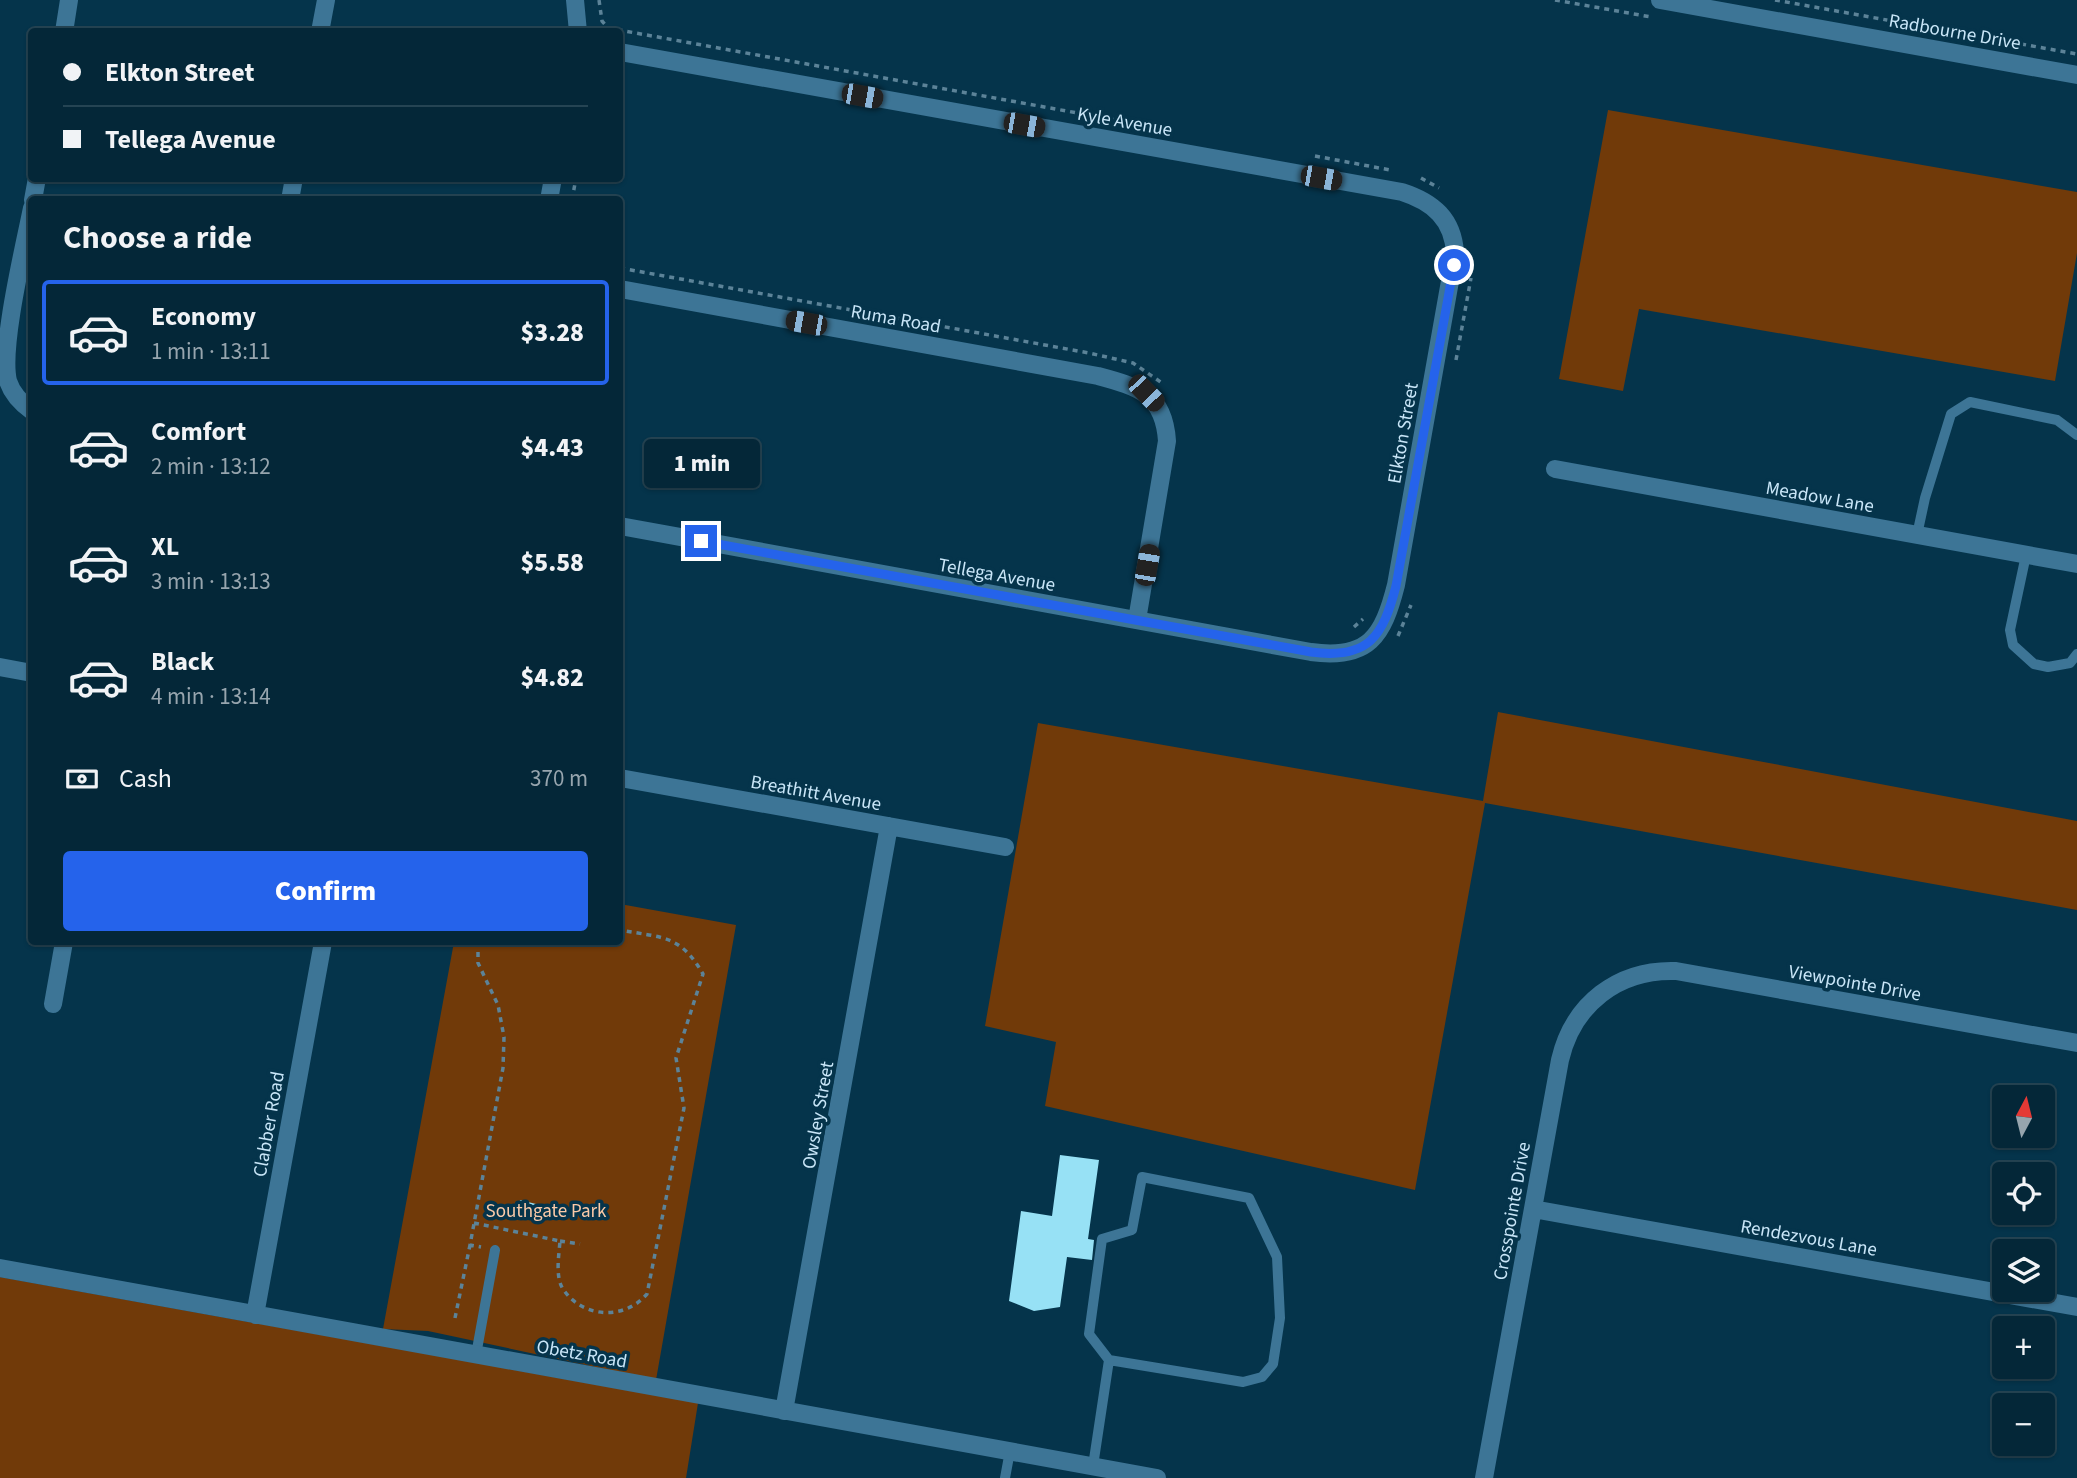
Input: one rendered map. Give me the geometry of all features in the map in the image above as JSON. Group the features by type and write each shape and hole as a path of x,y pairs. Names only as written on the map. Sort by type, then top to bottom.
{"street":[{"path":"65,28 69,0"},
{"path":"321,28 326,0"},
{"path":"575,0 578,28"},
{"name":"Radbourne Drive","path":"1660,0 2077,75"},
{"name":"Kyle Avenue","path":"623,53 1402,192 1428,202 1447,222"},
{"name":"Elkton Street","path":"1367,644 1380,632 1388,618 1396,586 1454,265 1454,243 1447,222"},
{"path":"28,230 5,356 9,383 16,396 28,407"},
{"name":"Ruma Road","path":"623,290 1098,376 1131,385 1146,393 1158,405 1166,430 1166,456 1137,620"},
{"name":"Meadow Lane","path":"1555,469 2077,564"},
{"name":"Tellega Avenue","path":"623,527 1325,654 1354,650 1367,644"},
{"path":"0,667 28,672"},
{"name":"Breathitt Avenue","path":"623,779 1005,847"},
{"name":"Owsley Street","path":"784,1411 890,826"},
{"path":"53,1004 63,945"},
{"name":"Clabber Road","path":"255,1315 322,945"},
{"name":"Viewpointe Drive","path":"1627,978 1643,973 1676,971 2077,1043"},
{"name":"Crosspointe Drive","path":"1484,1478 1563,1046 1574,1021 1588,1004 1601,992 1627,978"},
{"name":"Rendezvous Lane","path":"1533,1209 2077,1307"},
{"name":"Obetz Road","path":"0,1268 1149,1477"}],"lane":[{"path":"1917,535 1951,414 1970,402 2057,420 2077,435"},
{"path":"2026,555 2010,630 2013,645 2034,664 2048,667 2070,663 2077,654"},
{"path":"1093,1466 1109,1360 1089,1334 1102,1239 1132,1230 1142,1177 1249,1198 1277,1257 1280,1318 1273,1364 1262,1377 1243,1382 1109,1360"},
{"path":"476,1355 495,1250"},
{"path":"1005,1478 1010,1451"}],"path":[{"path":"599,0 602,21 608,28"},
{"path":"1775,0 2077,54"},
{"path":"623,31 1175,131"},
{"path":"1302,154 1401,172"},
{"path":"1412,174 1433,183 1440,190"},
{"path":"623,269 1089,353 1133,363 1158,378 1167,388"},
{"path":"1455,365 1472,272"},
{"path":"1393,644 1406,621 1413,597"},
{"path":"1354,627 1370,611"},
{"path":"560,1241 559,1272 563,1289 590,1310 604,1314 630,1309 647,1294 684,1108 676,1058 703,974 692,955 677,942 623,931"},
{"path":"455,1318 503,1068 505,1037 498,1005 478,963 478,945"},
{"path":"474,1223 580,1244"},
{"path":"470,1245 495,1250"}],"green space":[{"path":"1608,110 2077,192 2077,253 2055,381 1639,309 1623,391 1559,379"},
{"path":"1498,712 2077,821 2077,910 1485,803 1415,1190 1045,1106 1056,1042 985,1026 1038,723 1483,801"},
{"name":"Southgate Park","path":"623,905 736,925 656,1380 428,1331 383,1329 453,945 623,945"},
{"path":"0,1277 698,1403 686,1478 0,1478"}],"building":[{"path":"1060,1155 1099,1160 1088,1239 1094,1240 1092,1260 1067,1257 1060,1307 1034,1311 1009,1301 1021,1211 1052,1216"},
{"path":"520,1200 536,1204 533,1219 517,1216"}],"route":[{"path":"701,541 1311,652 1325,654 1354,650 1367,644 1380,632 1388,618 1454,265"}]}
